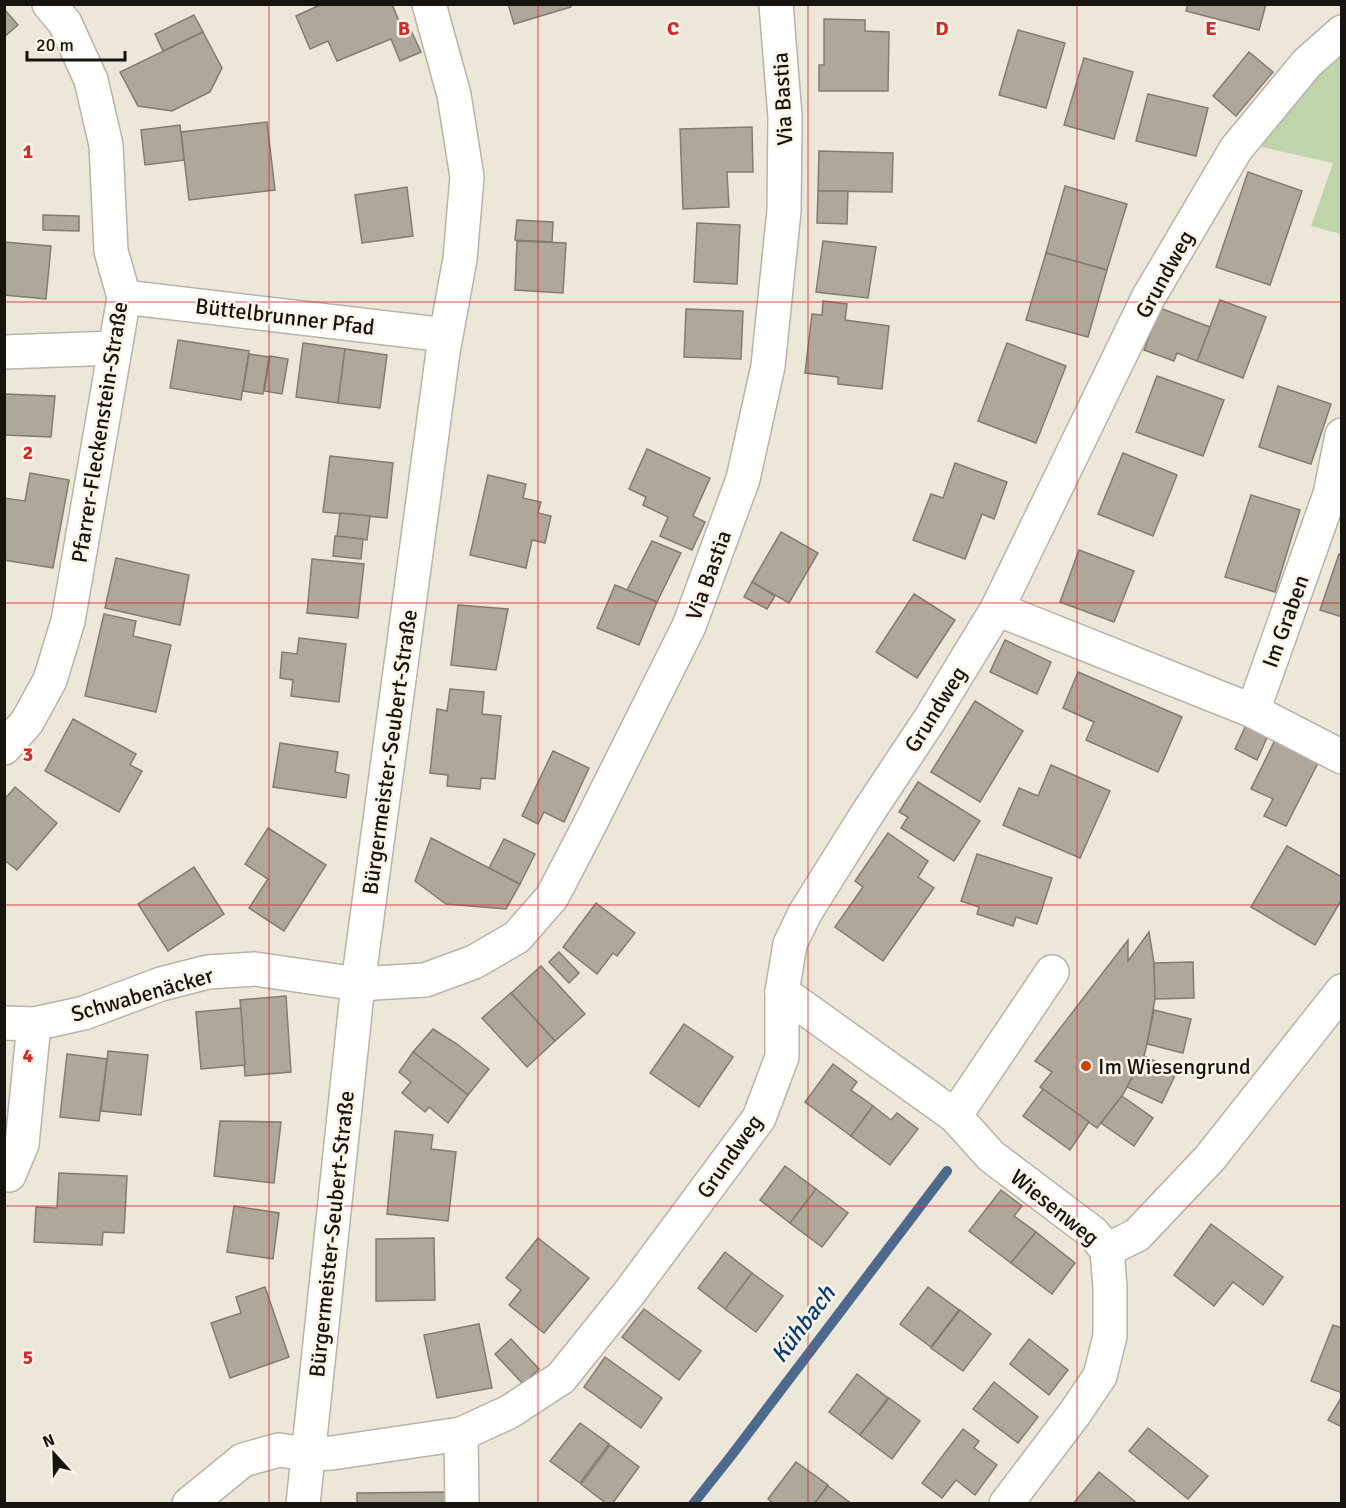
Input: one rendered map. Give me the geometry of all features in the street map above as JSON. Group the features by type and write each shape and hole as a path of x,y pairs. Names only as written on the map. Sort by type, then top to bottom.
{"street":[{"name":"Pfarrer-Fleckenstein-Straße","path":"4,748 27,722 50,680 68,621 124,297 111,251 106,145 91,80 65,23 50,4"},
{"name":"Bürgermeister-Seubert-Straße","path":"303,1503 358,984 446,334 460,259 467,177 454,95 429,4"},
{"name":"Via Bastia","path":"358,984 425,980 474,962 517,937 552,897 689,626 743,479 768,366 784,212 785,117 776,4"},
{"name":"Grundweg","path":"189,1503 243,1460 279,1450 307,1454 332,1453 461,1434 509,1412 561,1378 630,1292 759,1118 782,1057 782,992 790,944 805,913 930,719 997,609 1148,298 1236,149 1307,63 1341,32"},
{"name":"Büttelbrunner Pfad","path":"124,297 446,334"},
{"path":"4,352 116,348"},
{"name":"Im Graben","path":"1253,711 1330,494 1341,435"},
{"path":"997,609 1253,711 1341,757"},
{"name":"Schwabenäcker","path":"9,1175 22,1144 19,1024 84,1012 161,984 208,972 255,969 358,984"},
{"path":"955,1116 1052,972"},
{"name":"Wiesenweg","path":"782,992 955,1116 991,1156 1093,1233 1107,1250 1137,1235 1210,1158 1341,991"},
{"path":"1006,1503 1075,1413 1100,1376 1110,1336 1107,1250"},
{"path":"461,1434 462,1503"}],"green space":[{"path":"1341,50 1341,234 1311,226 1333,163 1261,147 1290,105"}],"building":[{"path":"322,4 392,4 401,26 408,24 421,52 400,61 391,39 337,61 328,41 310,49 296,16"},
{"path":"508,4 571,4 571,7 514,24"},
{"path":"1188,4 1266,4 1259,30 1186,11"},
{"path":"4,9 18,25 4,37"},
{"path":"194,15 203,32 163,51 155,34"},
{"path":"824,19 865,20 865,31 889,32 888,91 819,91 819,65 824,65"},
{"path":"1018,30 1065,43 1046,108 999,95"},
{"path":"203,32 222,68 210,92 172,111 138,106 120,72"},
{"path":"1249,52 1273,72 1236,116 1213,96"},
{"path":"1084,58 1133,72 1114,139 1064,125"},
{"path":"1148,94 1208,108 1196,156 1136,141"},
{"path":"267,122 275,190 189,200 181,132"},
{"path":"180,125 184,160 145,165 141,130"},
{"path":"752,127 753,172 727,172 729,207 683,209 680,129"},
{"path":"819,151 893,153 892,192 818,191"},
{"path":"1248,172 1302,191 1270,285 1216,267"},
{"path":"1065,186 1127,204 1107,270 1046,253"},
{"path":"407,187 413,236 362,243 355,195"},
{"path":"818,191 848,191 847,224 817,223"},
{"path":"43,215 79,216 79,231 43,230"},
{"path":"517,220 553,222 552,242 515,240"},
{"path":"697,223 740,225 737,284 694,282"},
{"path":"517,241 566,243 563,293 515,290"},
{"path":"823,241 876,247 868,298 816,292"},
{"path":"4,242 51,246 46,299 4,295"},
{"path":"1046,253 1107,270 1088,337 1026,320"},
{"path":"1220,300 1266,317 1243,378 1197,361"},
{"path":"823,301 847,304 845,320 889,326 882,389 838,384 838,377 805,373 812,314 822,315"},
{"path":"1160,308 1210,327 1197,361 1177,353 1174,361 1144,350"},
{"path":"686,309 743,311 741,359 684,357"},
{"path":"178,340 249,351 241,400 170,388"},
{"path":"303,343 345,349 338,403 296,397"},
{"path":"1007,343 1066,366 1036,443 978,421"},
{"path":"345,349 387,355 380,408 338,403"},
{"path":"249,354 269,357 263,394 243,391"},
{"path":"270,356 288,359 282,394 264,391"},
{"path":"1157,376 1224,400 1203,456 1136,432"},
{"path":"1278,386 1331,404 1311,464 1259,447"},
{"path":"4,394 55,396 51,437 4,435"},
{"path":"647,449 710,478 693,516 705,522 692,550 660,536 668,517 643,505 646,497 629,489"},
{"path":"1123,453 1177,475 1153,536 1098,514"},
{"path":"330,456 393,463 387,518 323,512"},
{"path":"955,463 1007,482 994,519 982,514 965,559 913,540 931,494 943,498"},
{"path":"30,473 69,480 53,568 4,560 4,498 25,501"},
{"path":"488,475 526,484 523,498 541,502 538,513 551,516 545,543 532,540 526,568 470,555"},
{"path":"1251,495 1300,510 1275,592 1225,577"},
{"path":"340,513 370,516 367,540 337,536"},
{"path":"781,532 818,553 789,603 752,582"},
{"path":"335,536 363,539 361,559 333,556"},
{"path":"652,541 681,553 657,602 627,590"},
{"path":"1079,550 1134,571 1114,622 1060,602"},
{"path":"1339,554 1342,555 1342,617 1320,610"},
{"path":"116,558 189,575 180,625 105,608"},
{"path":"312,559 364,564 358,618 307,613"},
{"path":"752,582 775,596 767,609 744,597"},
{"path":"615,585 657,602 639,645 597,628"},
{"path":"914,594 955,620 917,678 876,652"},
{"path":"458,605 508,609 496,670 451,665"},
{"path":"104,614 136,621 133,636 171,645 156,712 85,696"},
{"path":"299,638 346,644 339,702 291,696 293,680 280,678 282,652 297,654"},
{"path":"1005,640 1051,662 1037,694 990,672"},
{"path":"1078,672 1182,717 1158,772 1086,740 1094,722 1063,708"},
{"path":"450,689 484,692 482,714 501,716 495,779 481,778 480,789 447,786 448,775 430,773 437,709 447,711"},
{"path":"975,701 1023,731 980,802 931,772"},
{"path":"73,719 136,754 130,765 142,771 119,812 45,771"},
{"path":"1247,723 1269,733 1257,760 1235,749"},
{"path":"1275,740 1319,761 1286,826 1264,816 1273,799 1251,789"},
{"path":"280,743 338,752 335,772 349,775 346,798 273,787"},
{"path":"553,751 589,768 564,822 544,812 538,824 522,816"},
{"path":"1051,765 1110,791 1080,858 1003,825 1019,788 1038,796"},
{"path":"918,782 980,821 954,861 901,828 908,817 899,812"},
{"path":"15,787 57,823 17,870 4,860 4,800"},
{"path":"268,828 326,865 284,931 249,908 268,879 245,864"},
{"path":"888,833 928,861 918,877 934,888 883,961 835,927 863,887 855,881"},
{"path":"431,838 520,884 506,909 446,904 415,881"},
{"path":"504,839 535,854 520,884 489,868"},
{"path":"1287,846 1342,877 1342,899 1315,945 1251,907"},
{"path":"977,854 1052,878 1037,924 1016,917 1013,926 977,914 979,907 961,901"},
{"path":"194,867 224,914 168,951 138,904"},
{"path":"596,903 635,933 617,956 613,953 597,974 563,947"},
{"path":"1149,932 1154,963 1155,999 1144,1056 1122,1096 1097,1128 1040,1087 1052,1072 1035,1061 1128,940 1128,961"},
{"path":"559,952 579,973 569,983 549,962"},
{"path":"1193,962 1194,998 1155,999 1154,963"},
{"path":"541,966 585,1014 555,1041 511,993"},
{"path":"511,993 555,1041 527,1067 482,1018"},
{"path":"286,996 291,1072 245,1076 240,1000"},
{"path":"241,1008 245,1065 201,1069 196,1012"},
{"path":"1154,1010 1191,1019 1183,1053 1147,1044"},
{"path":"684,1024 733,1057 699,1107 650,1073"},
{"path":"433,1029 489,1069 468,1095 413,1052"},
{"path":"108,1051 148,1055 141,1115 101,1111"},
{"path":"413,1052 468,1095 448,1123 429,1107 425,1112 402,1093 411,1082 399,1072"},
{"path":"67,1054 107,1059 99,1121 60,1117"},
{"path":"1144,1056 1177,1071 1162,1103 1127,1087"},
{"path":"833,1064 857,1082 851,1090 873,1106 851,1136 805,1102"},
{"path":"1043,1089 1089,1122 1070,1150 1023,1116"},
{"path":"1122,1096 1153,1118 1134,1146 1101,1123"},
{"path":"873,1106 891,1120 897,1113 918,1129 890,1165 851,1136"},
{"path":"220,1121 281,1122 274,1183 214,1176"},
{"path":"395,1131 433,1135 431,1149 456,1152 448,1221 387,1214"},
{"path":"785,1166 816,1189 790,1223 760,1200"},
{"path":"59,1173 127,1176 124,1233 103,1232 102,1245 34,1242 36,1207 57,1208"},
{"path":"816,1189 848,1213 822,1247 790,1223"},
{"path":"1001,1190 1022,1206 1014,1216 1036,1232 1011,1263 969,1231"},
{"path":"234,1206 279,1213 273,1259 227,1252"},
{"path":"1211,1224 1283,1277 1263,1305 1233,1282 1214,1306 1174,1275"},
{"path":"1036,1232 1075,1263 1052,1294 1011,1263"},
{"path":"434,1238 435,1300 376,1301 376,1239"},
{"path":"538,1238 589,1278 544,1333 509,1305 521,1290 506,1278"},
{"path":"725,1252 752,1273 725,1309 698,1288"},
{"path":"752,1273 783,1296 756,1332 725,1309"},
{"path":"265,1287 289,1357 230,1378 211,1323 241,1313 236,1297"},
{"path":"928,1287 959,1310 931,1347 900,1324"},
{"path":"644,1309 701,1351 679,1380 622,1337"},
{"path":"960,1310 991,1334 963,1371 931,1348"},
{"path":"479,1324 492,1388 437,1398 424,1335"},
{"path":"1333,1325 1342,1328 1342,1393 1311,1381"},
{"path":"511,1339 539,1369 523,1384 495,1354"},
{"path":"1029,1339 1068,1370 1049,1395 1010,1364"},
{"path":"605,1357 662,1398 641,1428 584,1387"},
{"path":"857,1374 888,1398 860,1435 829,1412"},
{"path":"994,1382 1038,1417 1018,1443 973,1409"},
{"path":"889,1398 920,1421 892,1459 860,1435"},
{"path":"1342,1398 1342,1427 1328,1420"},
{"path":"580,1423 609,1444 580,1483 550,1461"},
{"path":"1148,1428 1208,1476 1188,1499 1129,1451"},
{"path":"963,1429 979,1441 974,1448 997,1465 975,1495 956,1480 942,1498 922,1483"},
{"path":"610,1445 639,1467 612,1504 607,1504 581,1484"},
{"path":"796,1462 828,1485 814,1504 774,1504 768,1499"},
{"path":"1099,1472 1138,1504 1073,1504"},
{"path":"828,1486 852,1504 814,1504"},
{"path":"451,1492 451,1504 357,1504 357,1493"}],"waterway":[{"name":"Kühbach","path":"693,1504 947,1171"}],"place":[{"name":"Im Wiesengrund","path":"1086,1066"}]}
